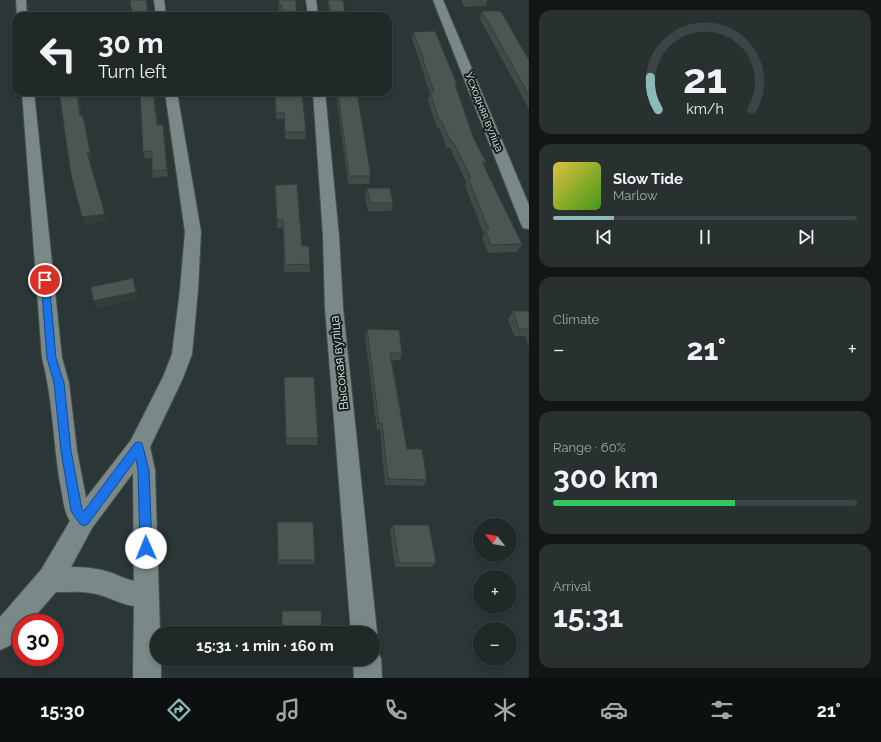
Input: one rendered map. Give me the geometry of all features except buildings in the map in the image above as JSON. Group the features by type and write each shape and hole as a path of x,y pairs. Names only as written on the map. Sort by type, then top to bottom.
{"street":[{"path":"21,0 22,12"},
{"path":"159,0 160,12"},
{"path":"311,0 312,12"},
{"name":"Усходняя вуліца","path":"438,0 529,224"},
{"path":"28,96 52,358 59,383 66,451 77,511 84,520"},
{"path":"0,637 50,579 84,520 139,447 173,378 182,354 194,232 172,96"},
{"name":"Высокая вуліца","path":"319,96 331,236 334,308 363,626"},
{"path":"139,447 144,470 147,594 147,678"},
{"path":"50,579 91,580 110,585 124,592 147,594"},
{"path":"367,666 368,678"}],"route":[{"path":"45,280 52,358 59,383 66,451 77,511 84,520 139,447 144,470 146,548"}]}
